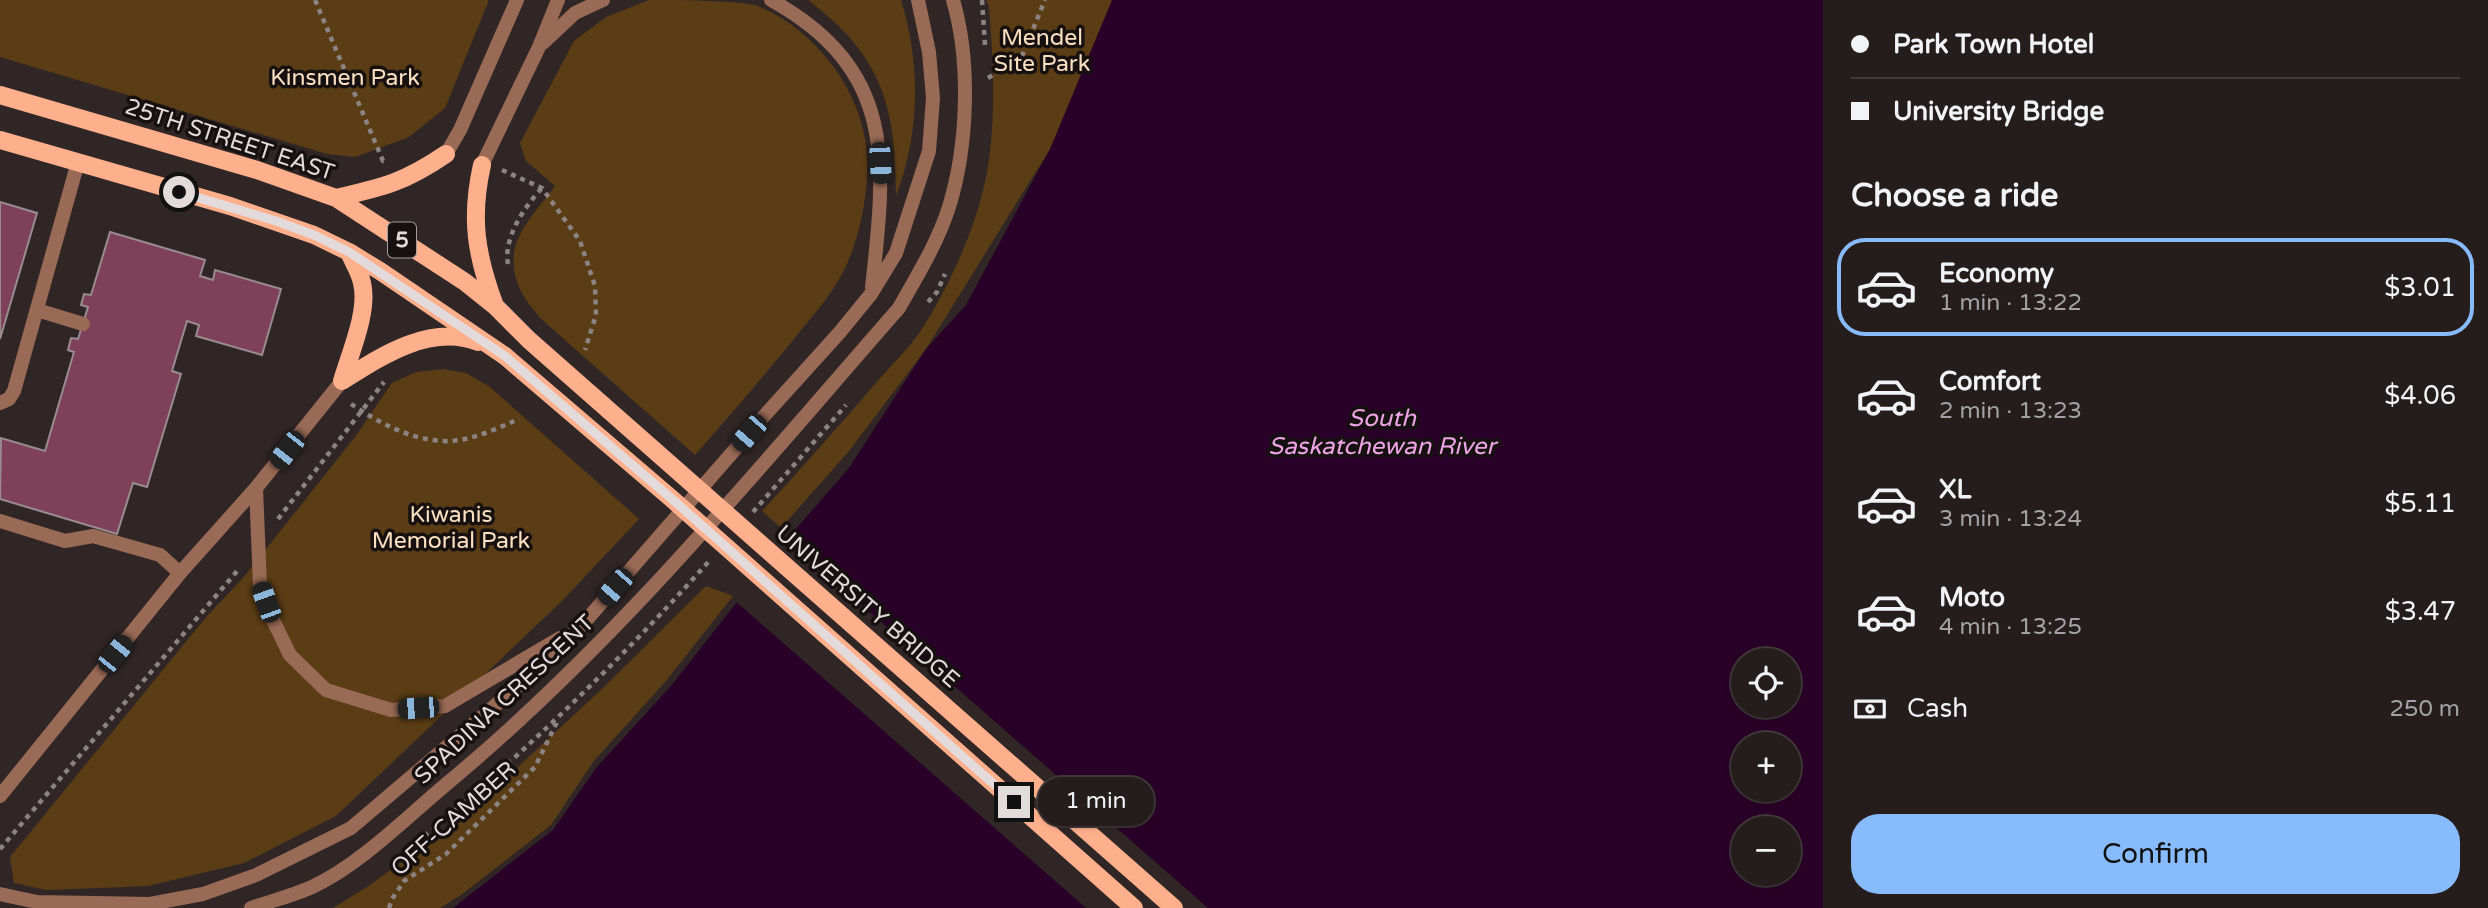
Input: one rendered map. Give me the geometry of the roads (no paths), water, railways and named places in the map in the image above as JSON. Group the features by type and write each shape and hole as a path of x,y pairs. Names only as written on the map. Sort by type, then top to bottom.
{"main road":[{"name":"25TH STREET EAST","path":"0,95 257,170 336,198 465,282 495,306 529,340"},
{"name":"5","path":"0,140 276,221 314,235 349,252 505,356 672,499 1134,908"},
{"path":"336,198 387,187 417,174 446,154"},
{"path":"482,165 476,191 475,227 480,263 495,306"},
{"path":"337,386 361,319 364,300 362,281 349,252"},
{"path":"337,386 385,354 416,342 437,338 474,340 505,356"},
{"name":"UNIVERSITY BRIDGE","path":"529,340 1174,908"}],"street":[{"path":"446,154 460,130 517,0"},
{"path":"482,165 539,47 558,0"},
{"path":"539,47 575,13 603,0"},
{"path":"771,0 821,33 845,61 867,97 879,140 881,186 872,294"},
{"name":"SPADINA CRESCENT","path":"0,894 37,902 150,904 203,894 256,875 351,828 517,687 583,624 872,294 896,253 929,151 933,97 929,52 918,0"},
{"name":"SPADINA CRESCENT","path":"251,908 312,887 348,866 492,746 588,655 676,563 899,308 926,260 949,208 958,162 965,76 959,20 953,0"},
{"path":"0,403 9,399 14,391 78,162"},
{"path":"37,310 83,324"},
{"path":"0,796 180,573 256,488 337,386"},
{"path":"256,488 260,585 290,655 326,690 391,710 445,706 583,624"},
{"path":"0,521 65,541 93,536 120,543 160,555 180,573"}],"water":[{"name":"South Saskatchewan River","path":"1112,0 1823,0 1823,908 453,908 553,830 596,768 671,686 782,545 849,468 926,349 966,305 1050,149"}],"park label":[{"name":"Mendel Site Park","path":"1042,50"},
{"name":"Kinsmen Park","path":"345,77"},
{"name":"Kiwanis Memorial Park","path":"451,527"}]}
